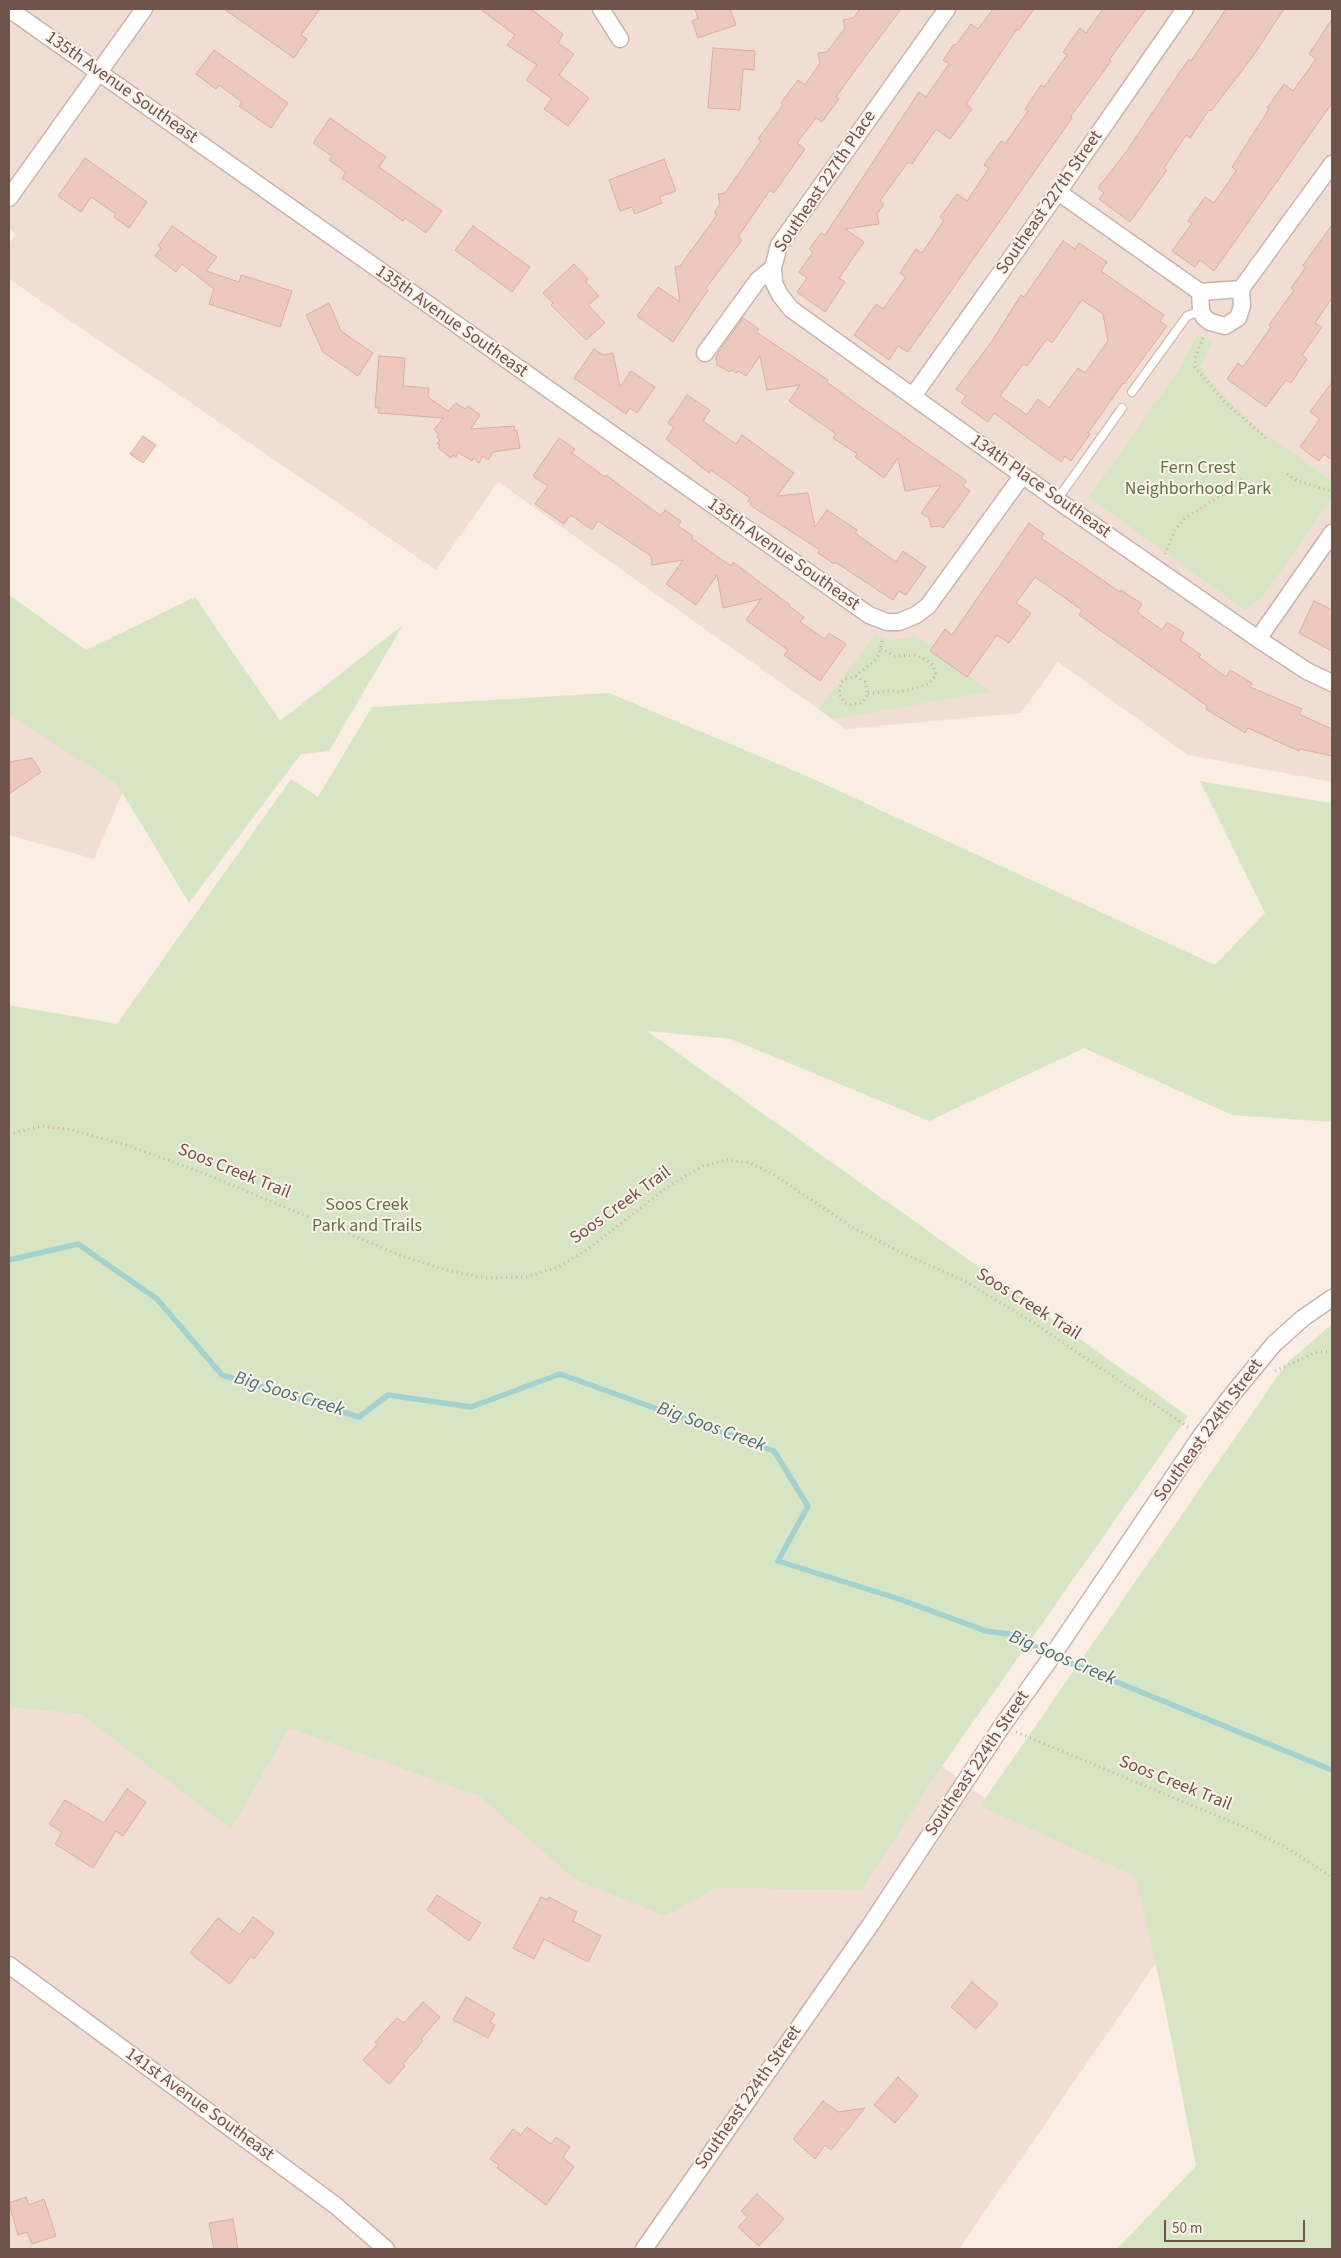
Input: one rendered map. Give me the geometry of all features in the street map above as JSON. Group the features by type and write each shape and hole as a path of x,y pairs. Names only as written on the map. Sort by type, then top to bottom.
{"street":[{"name":"135th Avenue Southeast","path":"9,9 869,616 893,622"},
{"path":"9,198 144,9"},
{"path":"601,9 620,39"},
{"name":"Southeast 227th Place","path":"705,353 758,280 772,268 779,245 946,9"},
{"name":"Southeast 227th Street","path":"913,396 1185,9"},
{"path":"1200,292 1205,317 1225,326 1238,318 1242,306 1241,288 1332,164"},
{"path":"1058,192 1200,292 1241,288"},
{"name":"134th Place Southeast","path":"772,268 774,283 780,295 791,309 1022,476 1160,572 1307,672 1332,683"},
{"path":"893,622 916,615 928,606 1022,476"},
{"path":"1258,639 1332,533"},
{"name":"Southeast 224th Street","path":"644,2249 870,1924 1002,1726 1052,1656 1201,1436 1274,1344 1303,1318 1332,1298"},
{"name":"141st Avenue Southeast","path":"9,1965 335,2205 386,2249"}],"lane":[{"path":"1132,392 1187,316 1205,317"},
{"path":"1057,500 1122,408"}],"path":[{"path":"1205,317 1195,358 1195,367 1224,401 1266,438"},
{"path":"1287,474 1298,480 1332,491"},
{"path":"1160,572 1166,552 1179,524 1191,514 1230,490 1244,476"},
{"path":"856,676 865,682 868,694 866,699 856,705 845,703 839,694 841,683 845,678 856,676 874,661 893,622"},
{"path":"868,694 887,691 900,692 929,684 936,676 936,670 927,660 915,655 894,656 880,648"},
{"name":"Soos Creek Trail","path":"9,1134 42,1126 72,1130 126,1145 198,1170 402,1256 450,1271 486,1278 527,1276 558,1267 587,1250 670,1185 703,1166 727,1160 750,1163 773,1174 850,1226 906,1255 971,1285 1034,1323 1201,1436"},
{"path":"1271,1373 1314,1353 1332,1351"},
{"name":"Soos Creek Trail","path":"1002,1726 1043,1745 1251,1830 1285,1847 1332,1877"}],"shaded area":[{"path":"9,9 1332,9 1332,782 1188,755 1058,662 1021,713 846,729 498,482 436,570 9,279 9,244 16,234 9,229"},
{"path":"9,660 161,703 94,859 9,835"},
{"path":"9,1416 942,1766 986,1799 1208,1887 959,2249 9,2249"}],"green space":[{"name":"Fern Crest Neighborhood Park","path":"1197,335 1212,342 1200,368 1227,400 1261,431 1332,481 1332,498 1264,595 1245,610 1089,497 1178,371"},
{"path":"9,595 86,650 195,597 280,721 403,625 329,751 301,754 189,903 117,784 9,714"},
{"path":"875,635 890,640 915,636 990,692 833,719 819,709"},
{"name":"Soos Creek Park and Trails","path":"609,693 809,777 1215,965 1265,913 1200,781 1332,803 1332,1122 1232,1115 1084,1048 929,1121 731,1039 647,1031 1188,1416 942,1766 861,1890 716,1888 664,1916 575,1879 479,1796 289,1728 231,1829 81,1714 9,1707 9,1005 117,1024 291,779 318,797 372,707"},
{"path":"1332,1324 1332,2249 1117,2249 1196,2166 1163,1997 1136,1877 980,1806 1286,1364"}],"building":[{"path":"224,9 320,9 301,35 307,39 294,58"},
{"path":"480,9 531,9 563,34 558,43 574,54 559,75 589,98 568,126 544,109 552,99 526,80 537,65 507,45 515,35"},
{"path":"695,9 730,9 736,25 698,38 692,21 698,18"},
{"path":"860,9 901,9 836,97 839,99 822,122 816,118 797,143 805,149 774,193 770,190 738,237 742,240 706,288 708,290 673,342 637,316 658,287 680,302 675,267 680,266 717,215 714,213 720,204 718,194 725,193 761,141 758,139 783,105 781,103 798,80 805,85 820,63 818,53 827,52 845,28 843,20 853,18"},
{"path":"993,9 1034,9 1019,30 1017,29 966,104 972,109 950,139 936,129 912,164 908,162 880,201 884,204 877,214 879,224 845,229 864,242 839,278 845,282 825,312 797,292 807,278 799,272 813,252 809,249 821,233 825,235 919,92 926,97 949,64 943,60 954,44 956,45 971,24 978,29"},
{"path":"1103,9 1146,9 908,352 898,346 889,360 854,335 876,304 883,309 906,277 900,273 916,249 922,253 944,220 940,217 957,194 967,201 989,168 984,165 1001,141 1005,144 1028,111 1025,109 1041,85 1044,87 1067,55 1063,52 1080,28 1086,33"},
{"path":"1226,9 1284,9 1253,56 1211,111 1209,110 1190,138 1186,135 1164,168 1167,170 1130,222 1099,199 1104,193 1098,188 1126,152 1177,76 1189,59 1191,61"},
{"path":"1332,19 1332,103 1214,271 1200,260 1195,267 1172,251 1192,223 1188,221 1205,197 1214,203 1236,171 1232,167 1269,109 1267,108 1284,84 1293,91 1316,59 1309,54"},
{"path":"713,48 755,51 754,70 743,69 740,110 708,108"},
{"path":"214,50 288,103 271,128 239,106 242,102 219,85 216,89 196,74"},
{"path":"330,118 386,157 379,167 442,211 426,233 405,218 403,221 342,178 346,172 329,160 332,156 313,143"},
{"path":"85,158 147,202 129,228 114,217 116,214 91,197 81,212 58,196"},
{"path":"664,159 676,191 659,197 662,203 635,214 632,207 620,211 609,180"},
{"path":"1332,225 1332,298 1315,323 1322,327 1302,355 1307,359 1291,383 1286,380 1266,407 1227,379 1238,363 1243,367 1271,327 1269,325 1294,290 1291,288 1306,267 1303,265"},
{"path":"172,226 217,257 206,271 239,282 241,275 292,291 280,327 209,304 214,289 182,264 176,272 155,256 161,248 158,246"},
{"path":"473,226 530,267 512,292 455,250"},
{"path":"1063,241 1075,249 1079,243 1107,262 1101,271 1164,315 1160,321 1167,326 1123,383 1071,461 1065,456 1061,462 994,413 988,422 961,403 966,396 956,389 992,341 1021,295 1024,297","holes":["1082,300 1103,314 1108,341 1085,373 1078,368 1049,408 1038,399 1027,415 1000,396 1023,364 1027,366 1047,339 1052,343"]},
{"path":"574,264 588,279 586,282 599,296 588,305 605,323 586,340 551,305 553,303 543,293"},
{"path":"329,303 341,331 373,353 358,376 323,352 306,315"},
{"path":"743,318 759,329 756,332 828,380 827,382 861,407 967,481 963,486 970,491 943,528 940,526 931,527 929,518 921,513 941,485 905,491 898,458 884,478 855,457 857,454 833,438 836,434 789,401 800,385 767,390 760,356 746,376 738,371 736,373 732,370 730,372 717,365 716,356"},
{"path":"594,349 603,355 613,353 620,387 631,371 655,387 637,413 630,408 626,414 574,378"},
{"path":"379,356 405,358 403,386 429,388 428,397 448,411 456,403 465,409 468,406 480,415 471,429 514,426 515,431 517,430 520,448 493,452 488,460 483,456 479,463 473,458 472,461 458,452 456,457 453,455 451,458 438,448 440,445 437,444 440,440 437,437 439,434 434,430 443,418 378,413 379,408 375,408"},
{"path":"1332,382 1332,460 1324,454 1319,461 1300,447 1320,419 1310,412"},
{"path":"687,395 710,410 703,421 736,444 742,435 794,473 777,496 808,493 815,527 827,510 857,530 855,533 896,562 903,551 926,567 906,595 899,591 893,600 835,562 834,564 818,553 820,550 750,505 751,503 748,501 750,498 711,470 709,473 666,439 674,427 668,423"},
{"path":"143,436 156,445 143,463 130,454"},
{"path":"559,438 575,449 572,453 605,477 606,475 661,516 665,510 681,521 678,526 693,536 691,538 731,566 733,562 790,605 804,617 800,622 825,639 829,633 846,644 820,681 784,655 788,650 746,620 761,599 723,608 717,575 696,605 666,584 683,560 652,565 651,556 598,521 592,530 571,515 564,524 535,504 548,486 533,476"},
{"path":"1029,523 1044,534 1041,538 1120,592 1121,590 1142,604 1137,612 1162,630 1167,622 1184,633 1180,640 1226,677 1230,670 1252,683 1250,687 1302,709 1299,714 1332,729 1332,756 1300,749 1299,751 1248,728 1245,733 1206,709 1207,706 1079,615 1082,610 1035,577 1016,603 1031,613 1009,643 997,635 967,677 930,651 945,629 952,635"},
{"path":"1314,601 1332,610 1332,651 1299,633"},
{"path":"32,758 41,772 9,794 9,762"},
{"path":"127,1789 146,1802 123,1836 116,1831 93,1868 55,1844 62,1832 49,1824 65,1800 104,1823"},
{"path":"437,1895 481,1923 469,1941 427,1910"},
{"path":"541,1897 548,1900 549,1897 577,1912 573,1921 601,1936 588,1962 544,1939 534,1959 513,1948"},
{"path":"253,1917 274,1933 254,1959 251,1956 230,1984 190,1953 218,1918 240,1935"},
{"path":"972,1982 998,2004 976,2029 951,2007"},
{"path":"466,1997 495,2014 490,2022 495,2025 488,2038 453,2020"},
{"path":"423,2002 440,2017 403,2064 405,2066 389,2084 363,2060 378,2044 375,2042 397,2018 404,2023"},
{"path":"898,2077 918,2096 895,2123 874,2105"},
{"path":"823,2101 838,2112 865,2108 831,2150 825,2145 815,2159 793,2139"},
{"path":"527,2127 551,2144 556,2137 570,2147 563,2157 574,2167 546,2205 497,2168 499,2165 490,2159 513,2129 521,2135"},
{"path":"757,2194 784,2219 759,2246 738,2227 748,2217 741,2211"},
{"path":"26,2197 29,2205 44,2199 56,2236 32,2244 27,2232 18,2235 9,2203"},
{"path":"233,2219 238,2249 214,2249 209,2223"}],"waterway":[{"name":"Big Soos Creek","path":"9,1260 78,1244 157,1299 222,1375 359,1417 388,1395 471,1407 560,1374 774,1451 808,1506 778,1561 899,1599 986,1631 1009,1634 1070,1663 1332,1770"}]}
